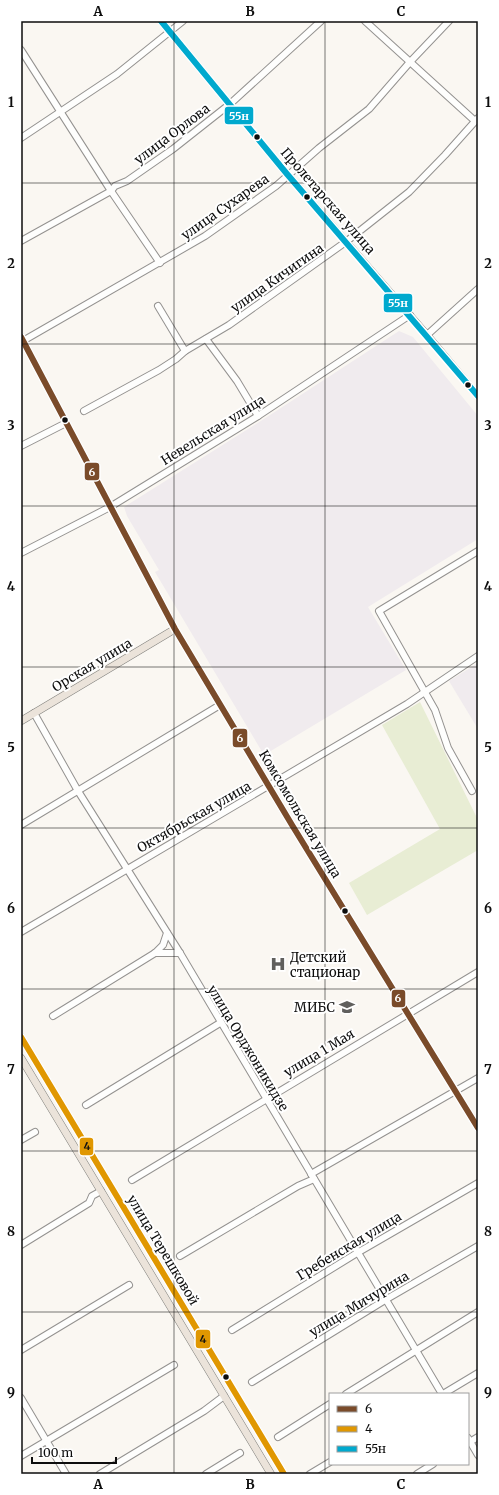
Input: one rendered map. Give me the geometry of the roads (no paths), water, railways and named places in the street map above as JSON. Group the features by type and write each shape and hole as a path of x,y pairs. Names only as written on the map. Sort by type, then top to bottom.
{"main road":[{"name":"Пролетарская улица","path":"161,21 287,174 428,335 478,396"},
{"name":"Комсомольская улица","path":"22,340 175,629 478,1128"},
{"name":"Орская улица","path":"21,721 175,629"},
{"name":"улица Терешковой","path":"21,1037 284,1474"},
{"name":"улица Терешковой","path":"21,1058 271,1474"}],"street":[{"path":"21,138 117,74 183,21"},
{"name":"улица Орлова","path":"21,241 111,191 114,186 127,181 173,149 230,104 321,21"},
{"path":"365,21 476,120"},
{"name":"улица Сухарева","path":"22,340 160,263 228,221 276,186 287,174 366,112 383,95 410,62 450,21"},
{"path":"21,50 111,191 160,263"},
{"name":"улица Кичигина","path":"84,411 159,370 185,351 272,296 347,241 409,192 445,156 476,120"},
{"path":"428,335 478,289"},
{"path":"158,306 185,351"},
{"name":"Невельская улица","path":"21,553 110,506 258,416 410,315"},
{"path":"206,339 237,381 258,416"},
{"path":"21,446 66,423"},
{"path":"472,791 448,748 435,710 379,611 478,551"},
{"name":"Октябрьская улица","path":"21,932 127,868 269,786 424,692 478,656"},
{"path":"21,826 220,705"},
{"name":"улица Орджоникидзе","path":"34,713 78,791 180,953 220,1023 313,1176 357,1253 441,1393"},
{"path":"53,1016 155,953 163,945 167,933"},
{"path":"155,953 180,953"},
{"name":"улица 1 Мая","path":"132,1180 265,1098 478,972"},
{"path":"86,1105 220,1023"},
{"path":"180,1256 478,1078"},
{"path":"21,1140 35,1132"},
{"name":"Гребенская улица","path":"232,1330 357,1253 478,1183"},
{"path":"21,1245 89,1203 92,1196 101,1190"},
{"name":"улица Мичурина","path":"252,1382 385,1300 478,1246"},
{"path":"21,1350 129,1285"},
{"path":"348,1393 478,1312"},
{"path":"21,1456 174,1365"},
{"path":"444,1393 478,1373"},
{"path":"100,1474 212,1406 224,1396"},
{"path":"21,1398 66,1474"},
{"path":"278,1437 329,1405"},
{"path":"478,1437 469,1441 478,1455"},
{"path":"206,1474 240,1453"},
{"path":"310,1474 329,1463"},
{"path":"417,1474 431,1465"}],"place":[{"name":"Детский стационар","path":"278,964"},
{"name":"МИБС","path":"347,1007"}]}
